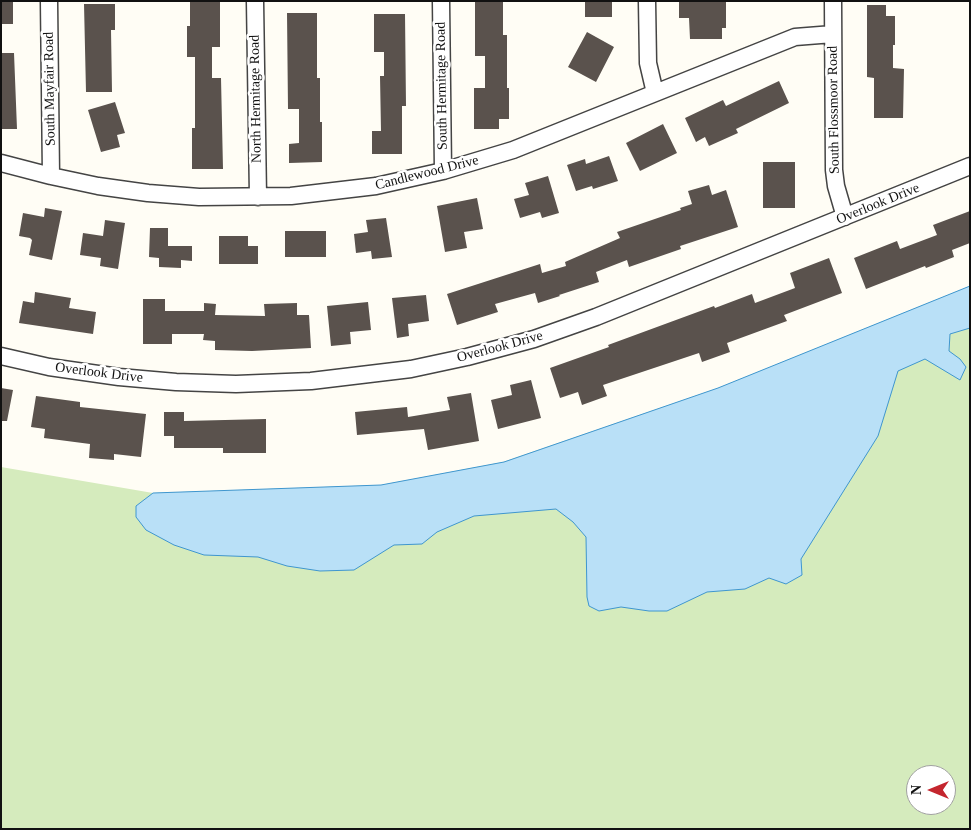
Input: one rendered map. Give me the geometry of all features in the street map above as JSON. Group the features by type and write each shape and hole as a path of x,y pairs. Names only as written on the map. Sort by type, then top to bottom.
{"street":[{"name":"South Mayfair Road","path":"49,1 50,176"},
{"name":"North Hermitage Road","path":"255,1 258,197"},
{"name":"South Hermitage Road","path":"441,1 443,171"},
{"path":"647,1 648,63 655,93"},
{"name":"South Flossmoor Road","path":"832,1 834,170 836,186 845,217"},
{"name":"Candlewood Drive","path":"1,163 98,186 148,193 258,197 291,196 367,188 443,171 513,150 795,37 833,34"},
{"name":"Overlook Drive","path":"1,356 49,367 119,377 176,382 236,384 311,381 411,369 467,357 534,339 596,317 970,166"}],"green space":[{"path":"970,286 970,829 1,829 1,467 153,493 381,485 503,462 718,388"}],"water":[{"path":"970,286 970,328 950,334 949,351 960,359 966,367 960,380 925,359 898,371 878,436 801,559 802,575 786,584 769,578 745,589 707,592 667,611 649,611 621,607 599,611 589,606 587,597 586,537 573,522 556,509 474,516 437,532 422,544 394,545 354,570 320,571 287,566 258,557 204,555 174,545 146,530 136,517 136,506 153,493 381,485 504,462 718,388"}],"building":[{"path":"1,1 13,1 13,24 1,24"},
{"path":"190,1 220,1 220,47 212,47 212,78 221,78 223,169 192,169 192,128 195,128 195,57 187,57 187,26 190,26"},
{"path":"475,1 503,1 503,35 507,35 509,119 499,119 499,129 474,129 474,88 485,88 485,56 475,56"},
{"path":"585,1 612,1 612,17 585,17"},
{"path":"679,1 726,1 726,28 722,28 722,39 690,39 689,18 679,18"},
{"path":"84,4 115,4 115,30 111,30 112,92 86,92"},
{"path":"867,5 886,5 886,16 895,16 893,68 904,69 903,118 874,118 874,78 867,77"},
{"path":"287,13 317,13 317,78 320,78 322,162 289,163 289,144 299,143 299,109 288,109"},
{"path":"374,14 405,14 406,106 402,106 402,154 372,154 372,131 381,131 380,76 384,76 384,52 374,52"},
{"path":"587,32 614,47 596,82 568,67"},
{"path":"1,53 14,53 17,129 1,129"},
{"path":"779,81 789,103 736,129 738,133 709,146 705,137 696,142 685,118 723,100 726,106"},
{"path":"115,102 125,133 117,135 120,147 101,152 88,110"},
{"path":"663,124 677,153 640,171 626,143"},
{"path":"609,156 618,181 593,189 592,186 576,191 567,165 585,159 586,164"},
{"path":"763,162 795,162 795,208 763,208"},
{"path":"548,176 559,213 542,218 540,212 520,218 514,199 529,195 525,183"},
{"path":"709,185 712,195 726,190 738,227 680,246 681,249 629,267 627,260 596,272 599,282 538,303 535,293 495,304 498,312 457,325 447,294 540,264 542,273 566,266 565,262 620,238 617,232 681,210 680,208 692,204 688,191"},
{"path":"477,198 483,229 464,232 467,248 445,252 437,206"},
{"path":"45,208 62,211 52,260 29,255 32,240 19,236 23,213 44,217"},
{"path":"970,211 970,243 952,250 954,257 866,289 854,258 897,241 900,249 937,235 933,225"},
{"path":"386,218 392,257 372,259 371,251 356,253 354,234 368,232 366,220"},
{"path":"105,220 125,223 118,269 100,266 101,258 80,255 83,233 103,236"},
{"path":"150,228 168,228 168,246 192,246 192,261 181,260 181,268 159,267 159,258 149,257"},
{"path":"285,231 326,231 326,257 285,257"},
{"path":"219,236 248,236 248,246 258,246 258,264 219,264"},
{"path":"829,258 842,293 784,315 787,321 727,343 730,352 702,362 699,353 603,385 607,396 582,405 578,392 560,398 550,368 714,306 715,308 752,294 755,303 795,288 790,273"},
{"path":"35,292 71,298 69,308 96,312 93,334 19,323 23,301 34,303"},
{"path":"426,295 429,321 408,324 409,336 397,338 392,298"},
{"path":"143,299 165,299 165,311 204,311 204,303 216,304 215,315 265,316 264,304 297,303 297,315 309,315 311,348 252,351 215,350 215,341 203,340 204,334 172,334 172,344 143,344"},
{"path":"368,302 371,330 350,332 351,344 331,346 327,306"},
{"path":"531,380 541,418 498,429 491,400 512,395 510,385"},
{"path":"1,388 13,390 7,421 1,421"},
{"path":"471,393 479,441 428,450 424,429 357,435 355,412 407,407 408,417 450,410 447,397"},
{"path":"36,396 80,402 80,407 146,414 141,457 114,454 114,460 89,458 90,444 44,438 45,429 31,427"},
{"path":"164,412 184,412 184,421 266,419 266,453 223,453 223,448 174,448 174,436 164,436"}]}
